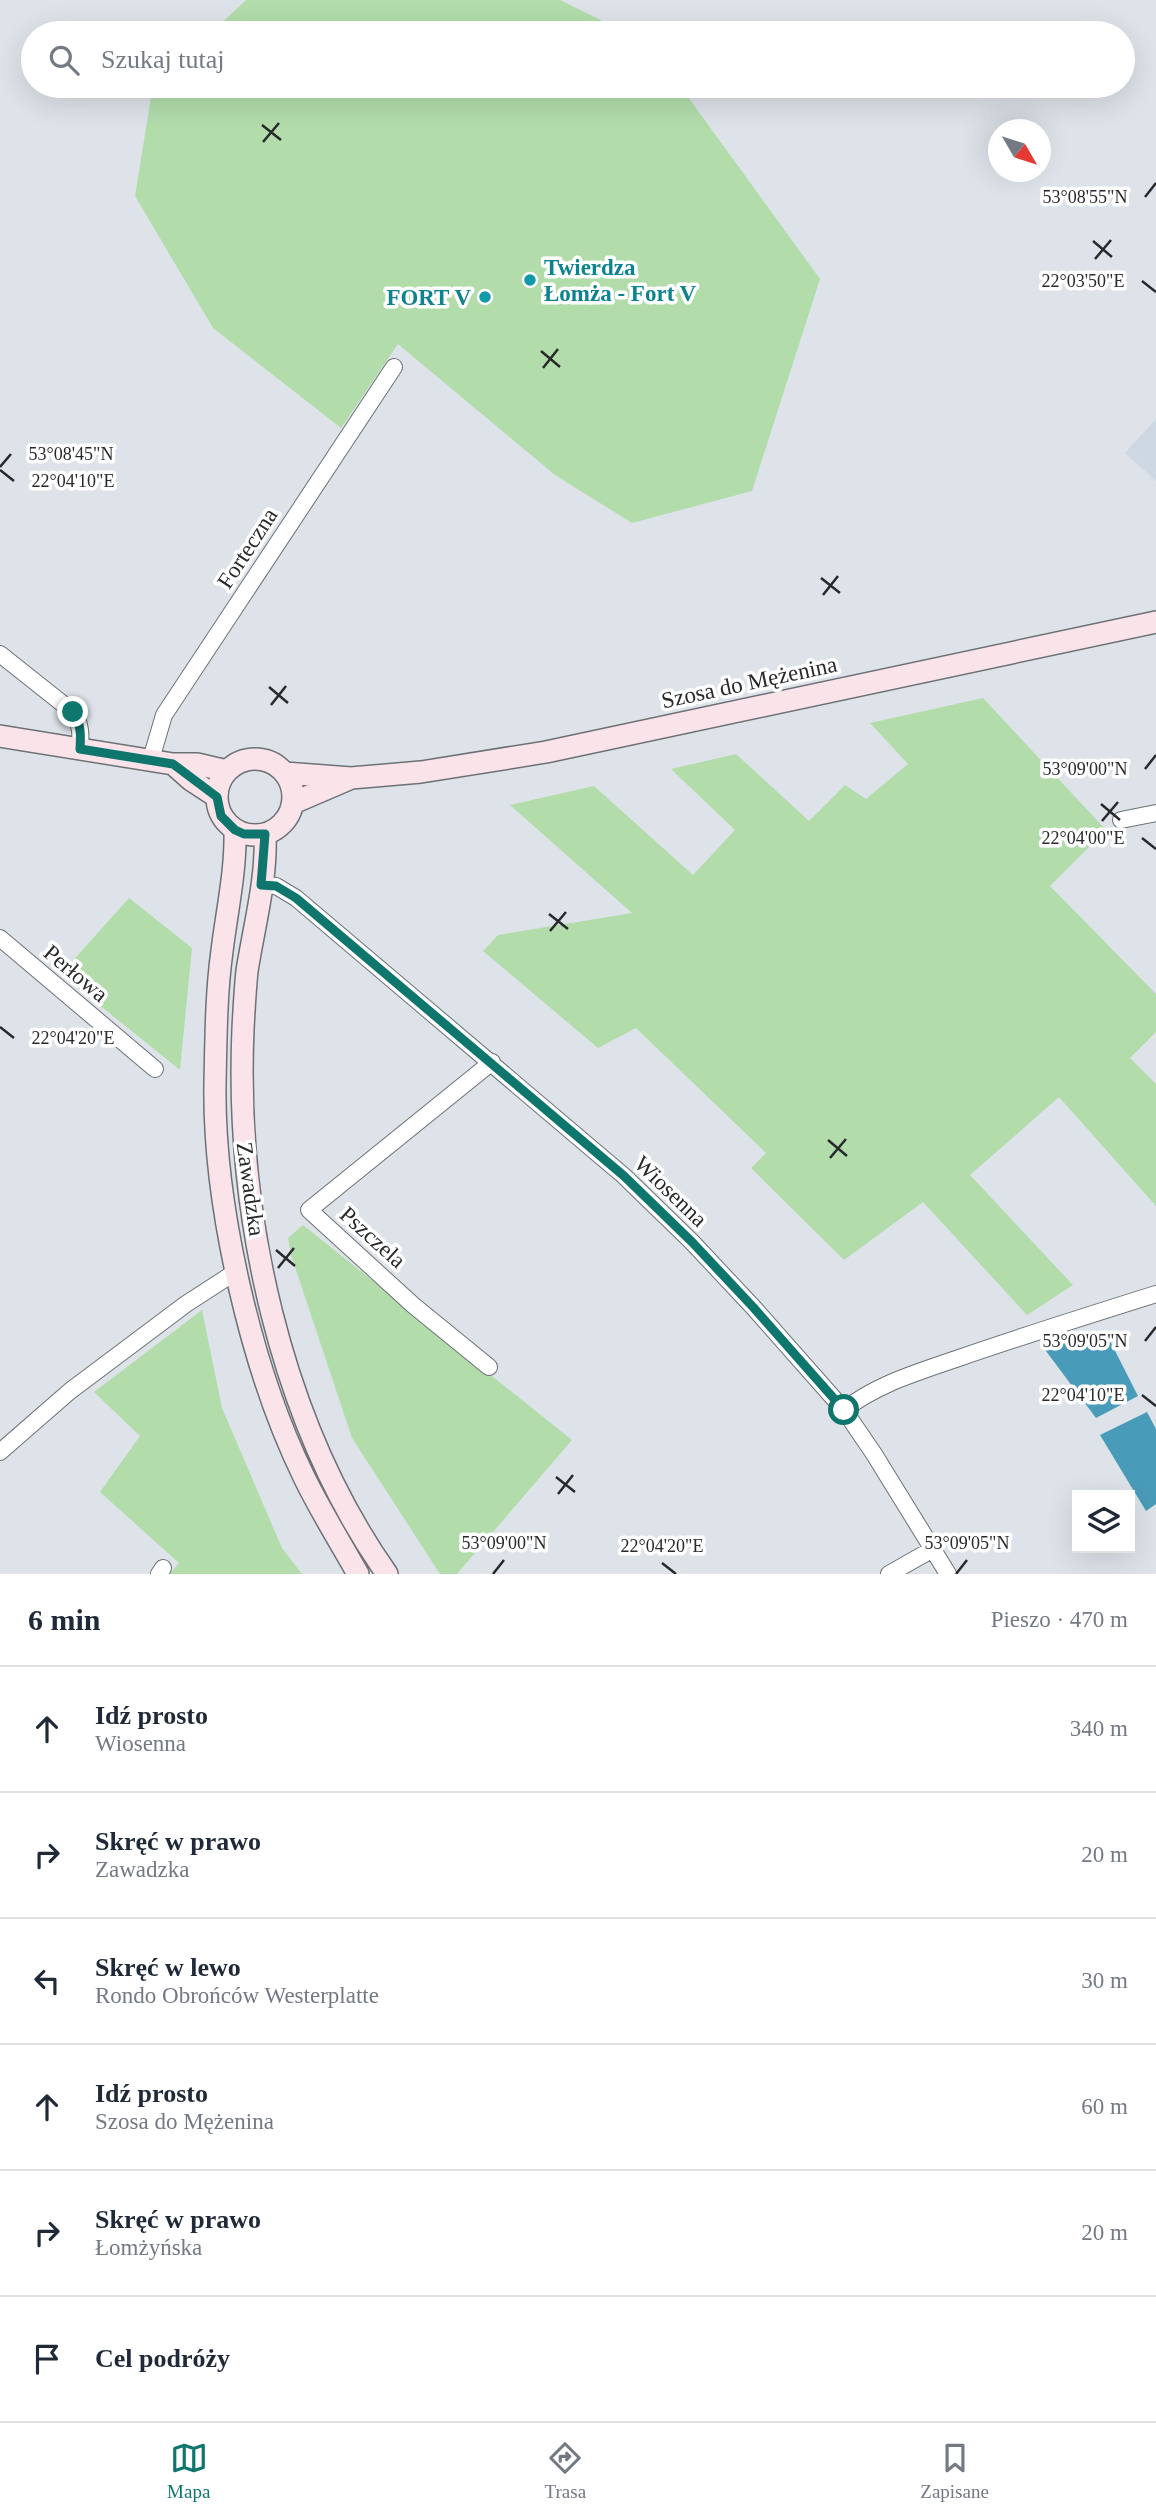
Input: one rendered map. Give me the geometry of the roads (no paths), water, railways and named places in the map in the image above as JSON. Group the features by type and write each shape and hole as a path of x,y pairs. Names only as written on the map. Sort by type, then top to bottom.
{"street":[{"name":"Forteczna","path":"151,759 164,715 394,367"},
{"name":"Szosa do Mężenina","path":"285,773 351,778 421,772 546,752 1156,622"},
{"path":"0,654 73,712 79,721 80,749"},
{"path":"0,736 173,764 197,764 227,771"},
{"path":"257,759 277,766 285,773 293,793 293,803 288,817 278,828 265,834 244,834 235,830 221,816 217,797 219,783 236,764 257,759"},
{"path":"173,764 217,797"},
{"name":"Szosa do Mężenina","path":"293,803 351,778"},
{"path":"1121,820 1156,813"},
{"name":"Zawadzka","path":"235,830 236,858 222,953 215,1087 218,1148 226,1212 252,1333 275,1406 304,1477 358,1574"},
{"name":"Zawadzka","path":"265,834 261,885 247,974 243,1031 242,1120 258,1248 267,1291 306,1421 343,1503 387,1574"},
{"name":"Wiosenna","path":"261,885 276,886 290,893 624,1176 692,1242 844,1410 948,1574"},
{"name":"Perłowa","path":"0,938 155,1069"},
{"path":"217,1029 243,1031"},
{"name":"Pszczela","path":"489,1367 413,1305 309,1210 492,1062"},
{"path":"0,1452 70,1391 186,1304 237,1271"},
{"path":"844,1410 863,1395 888,1382 1008,1340 1156,1294"},
{"path":"889,1574 933,1549"}],"water":[{"path":"1105,1331 1138,1396 1096,1418 1043,1347"},
{"path":"1147,1412 1156,1429 1156,1504 1146,1511 1100,1435"}],"place":[{"name":"Twierdza Łomża - Fort V","path":"530,280"},
{"name":"FORT V","path":"485,297"}]}
